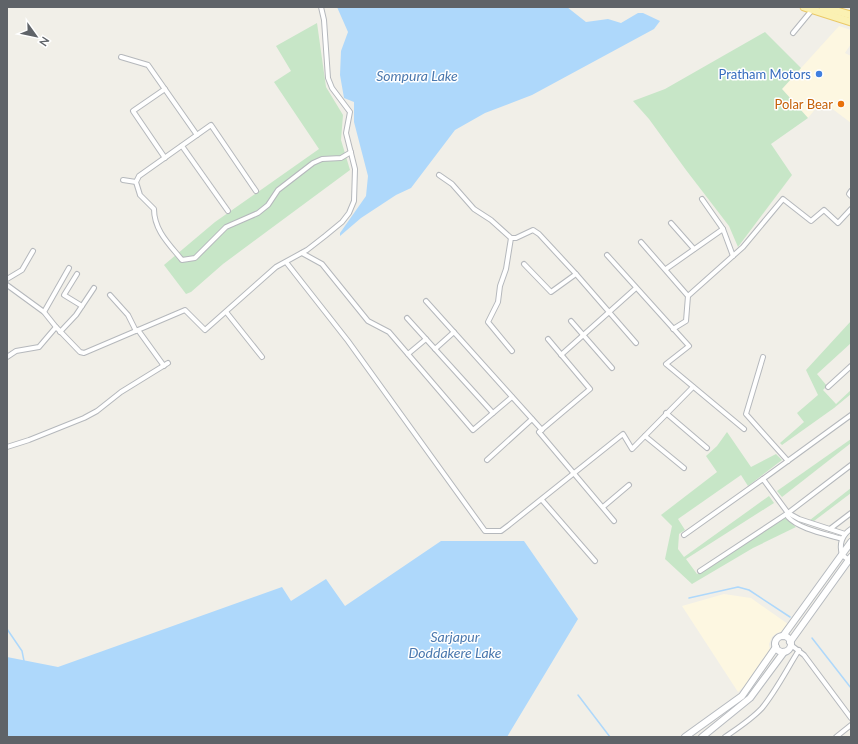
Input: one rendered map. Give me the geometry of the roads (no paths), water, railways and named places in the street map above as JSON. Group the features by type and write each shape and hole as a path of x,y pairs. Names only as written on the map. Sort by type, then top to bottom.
{"main road":[{"path":"804,7 851,22"},
{"path":"823,7 851,15"}],"street":[{"path":"7,286 44,312 60,332 80,352 84,353 185,310 205,330 276,267 302,253 342,222 350,213 354,201 355,169 346,133 350,112 332,88 328,78 324,20 321,7"},
{"path":"793,33 812,10"},
{"path":"121,57 148,65 197,135"},
{"path":"165,89 133,111 165,158"},
{"path":"256,191 211,125 139,176 136,182 140,195 154,209 154,218 157,228 182,260 195,258 226,228 258,213 268,206 278,190 313,163 322,159 341,158 351,152"},
{"path":"182,146 228,210"},
{"path":"439,175 452,184 474,209 491,220 512,238 516,238 533,230 539,234 636,343"},
{"path":"123,180 136,182"},
{"path":"851,191 849,194 851,196"},
{"path":"702,199 723,229 733,256"},
{"path":"688,296 743,247 783,199 810,221 824,210 838,223 851,209"},
{"path":"671,223 694,249"},
{"path":"666,269 723,229"},
{"path":"512,238 506,269 500,286 498,302 488,322 512,351"},
{"path":"642,242 688,296 686,321 673,329"},
{"path":"7,279 22,270 33,251"},
{"path":"302,253 322,264 368,321 389,332 473,430 512,397"},
{"path":"607,255 689,346 666,364 744,429"},
{"path":"286,262 348,341 485,531 501,531 542,500 623,434 632,449 693,386"},
{"path":"524,264 551,292 576,274"},
{"path":"44,312 69,268"},
{"path":"77,274 64,295 82,306"},
{"path":"60,332 76,315 94,288"},
{"path":"561,355 636,288"},
{"path":"7,447 29,440 84,418 97,411 121,392 166,364 137,331 128,315 110,295"},
{"path":"426,301 542,430"},
{"path":"227,312 262,357"},
{"path":"407,318 493,413"},
{"path":"570,321 612,368"},
{"path":"7,357 16,351 39,347 56,327"},
{"path":"435,349 454,332"},
{"path":"408,354 426,339"},
{"path":"548,340 590,389 539,432 614,521"},
{"path":"763,357 746,414 788,461"},
{"path":"828,387 851,366"},
{"path":"666,413 707,448"},
{"path":"684,535 851,415"},
{"path":"486,460 532,419"},
{"path":"645,436 684,468"},
{"path":"700,571 788,513 851,465"},
{"path":"763,479 788,513 788,517 797,524 842,539"},
{"path":"603,508 630,485"},
{"path":"542,500 595,561"},
{"path":"788,513 799,519 845,534"},
{"path":"830,529 851,513"},
{"path":"842,555 840,548 842,539 851,529"},
{"path":"685,737 742,696 776,647 777,640 783,636 851,542"},
{"path":"702,737 750,698 784,652 789,649 791,643 850,558 842,555"},
{"path":"783,636 788,638 791,643 804,655 851,718"},
{"path":"776,647 779,651 784,652"},
{"path":"725,737 744,724 761,708 773,692 799,650"},
{"path":"704,723 708,732"},
{"path":"836,737 851,725"}],"water":[{"name":"Sompura Lake","path":"337,7 567,7 586,22 608,19 621,23 638,13 643,13 660,21 654,29 532,95 485,113 455,130 411,188 396,195 361,218 340,236 340,233 366,196 368,176 354,122 354,102 344,98 340,75 341,51 348,32"},
{"name":"Sarjapur Doddakere Lake","path":"441,541 524,541 578,619 507,737 7,737 7,657 58,667 282,587 291,601 326,579 345,606"}],"waterway":[{"path":"689,598 738,587 749,590 790,617"},
{"path":"7,629 22,651 24,661"},
{"path":"812,638 851,688"},
{"path":"578,695 610,737"}],"place":[{"name":"Pratham Motors","path":"819,74"},
{"name":"Polar Bear","path":"841,104"}]}
